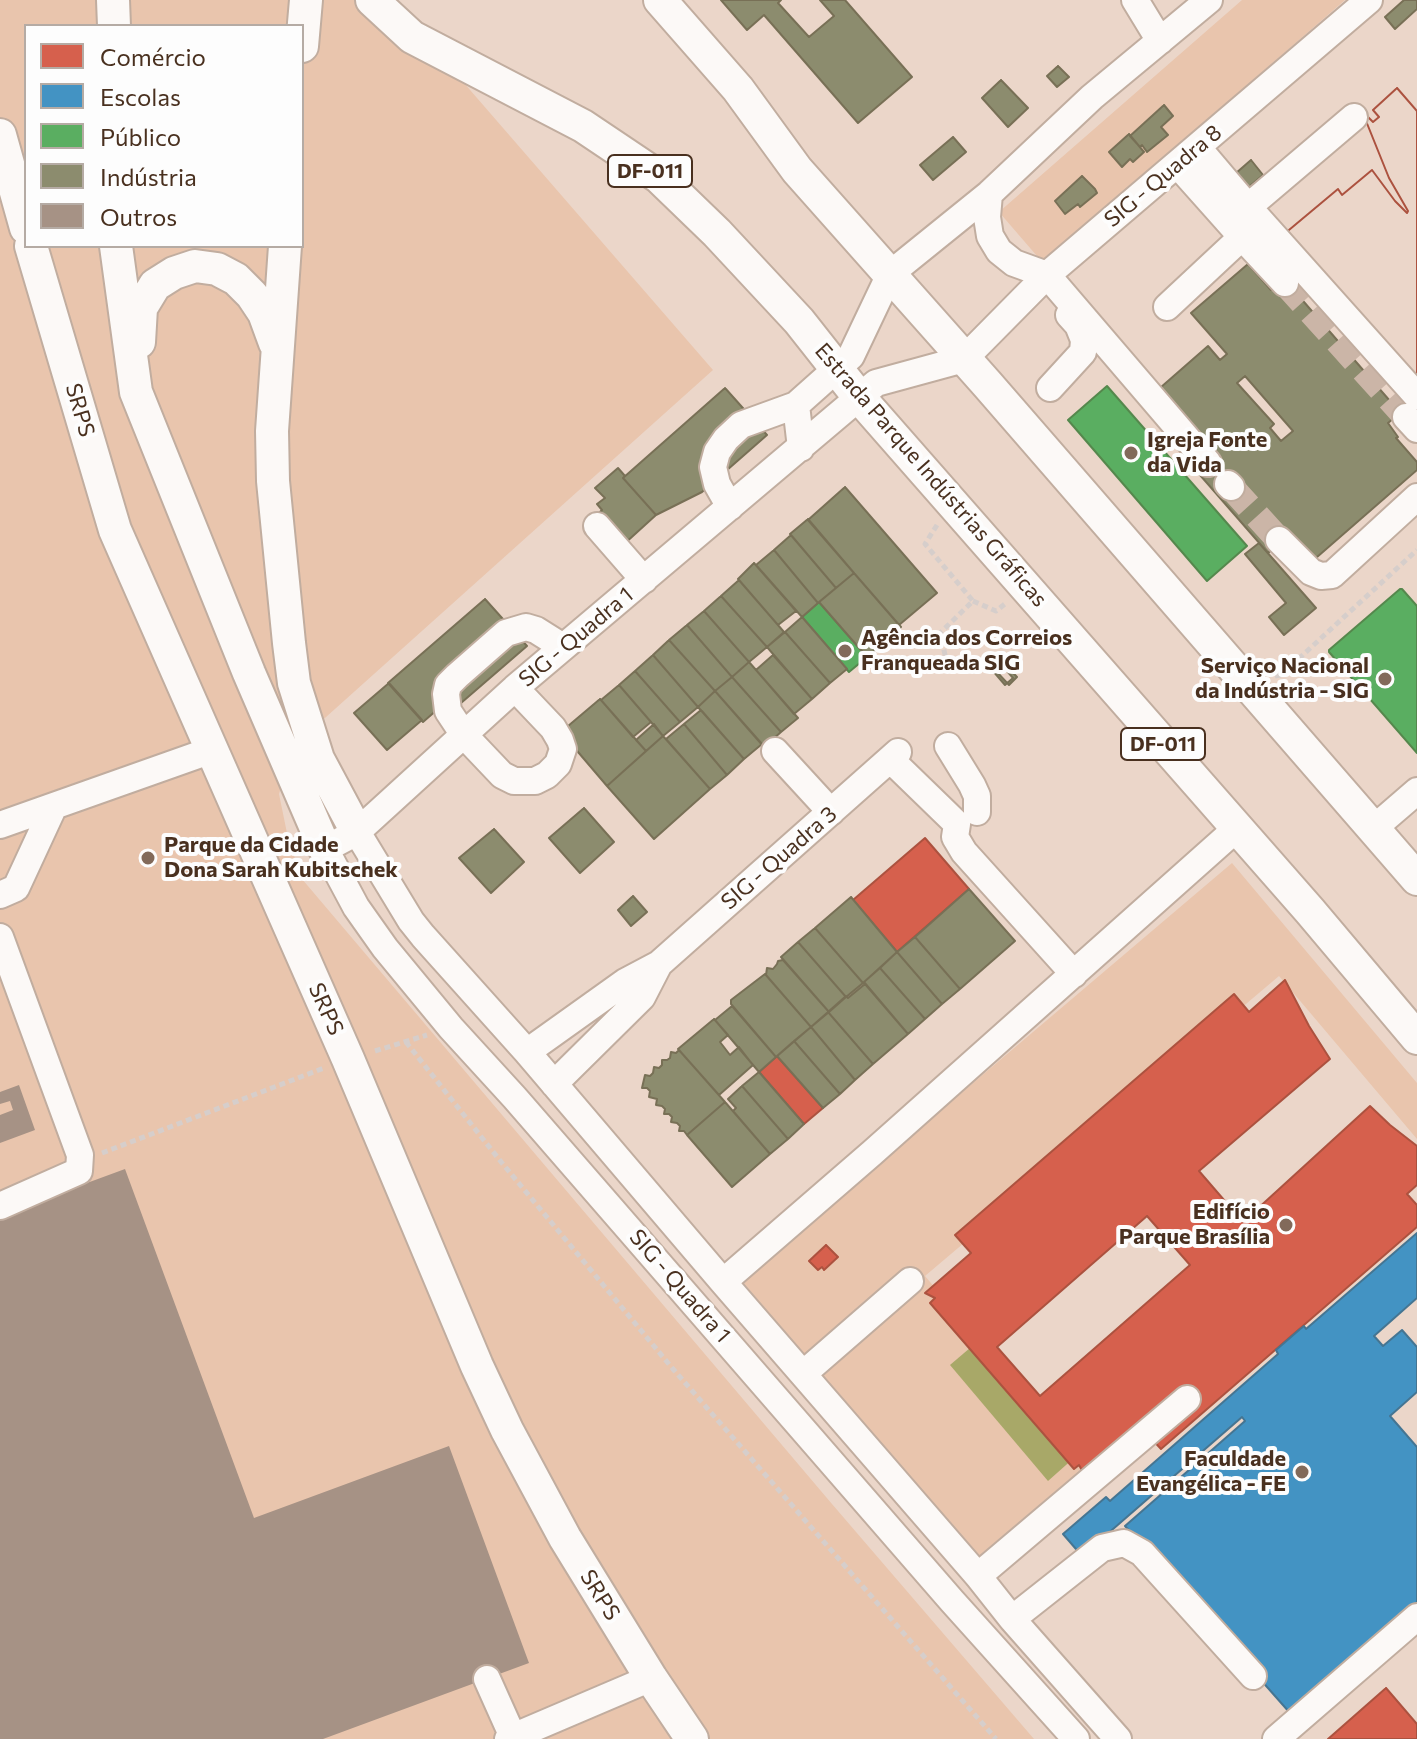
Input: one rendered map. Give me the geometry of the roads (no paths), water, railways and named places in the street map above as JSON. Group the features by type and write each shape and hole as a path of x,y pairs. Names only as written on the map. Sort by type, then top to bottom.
{"main road":[{"path":"304,24 306,0"},
{"name":"Estrada Parque Indústrias Gráficas","path":"372,0 412,37 583,126 659,177 717,233 789,310 837,369 868,390 958,509 1310,911 1417,1038"},
{"path":"660,0 738,89 797,170 1417,879"},
{"path":"0,135 24,221"},
{"name":"SRPS","path":"32,248 115,530 348,1059 477,1366 507,1430 565,1538 692,1739"},
{"path":"116,248 136,392 249,673 325,849"},
{"path":"285,248 272,431 273,481 294,683 318,759 357,832"},
{"path":"136,392 141,308 155,285 174,273 195,266 217,269 236,279 252,295 264,313 278,350"}],"street":[{"path":"1135,0 1160,41"},
{"path":"730,507 717,484 713,467 717,452 726,439 741,425 796,405 837,369 851,356 890,274 989,194 1092,97 1209,0"},
{"name":"SIG - Quadra 8","path":"964,359 1044,279 1369,0"},
{"path":"1248,207 1354,117"},
{"path":"1188,156 1248,207 1413,414"},
{"path":"1188,156 1242,237 1285,283"},
{"path":"989,194 987,217 990,236 999,251 1044,279 1208,463"},
{"path":"1167,307 1242,237"},
{"path":"1044,279 1078,325 1084,340 1083,352 1050,388"},
{"path":"868,390 964,359"},
{"name":"SIG - Quadra 1","path":"868,390 515,688 357,832 325,849 356,907 385,948 451,1028 1076,1739"},
{"path":"796,405 801,448"},
{"path":"1279,540 1311,572 1321,576 1332,575 1417,497"},
{"path":"597,526 644,580"},
{"path":"515,688 553,728 563,749 558,764 535,781 514,781 502,775 464,735 448,711 446,694 448,685 506,633 526,627 563,647"},
{"path":"948,746 977,796 977,812"},
{"path":"0,825 212,750"},
{"path":"775,751 831,812"},
{"name":"SIG - Quadra 3","path":"527,1052 625,982 659,964 894,756 957,824 955,837 964,852 1074,974"},
{"path":"1373,829 1417,791"},
{"path":"0,895 16,888 54,806"},
{"path":"723,1282 1236,829"},
{"name":"SIG - Quadra 1","path":"357,832 411,921 1118,1739"},
{"path":"0,937 80,1155 79,1171 0,1206"},
{"name":"SIG - Quadra 3","path":"554,1084 642,997 659,964"},
{"path":"803,1374 910,1281"},
{"path":"978,1576 1187,1399"},
{"path":"1012,1619 1102,1548 1124,1543 1142,1553 1253,1676"},
{"path":"1276,1739 1417,1617"},
{"path":"487,1679 511,1738 651,1678"}],"tunnel":[{"path":"1285,283 1406,417"},
{"path":"1231,487 1279,540"}],"place":[{"name":"Igreja Fonte da Vida","path":"1131,453"},
{"name":"Agência dos Correios Franqueada SIG","path":"845,651"},
{"name":"Serviço Nacional da Indústria - SIG","path":"1385,679"},
{"name":"Parque da Cidade Dona Sarah Kubitschek","path":"148,858"},
{"name":"Edifício Parque Brasília","path":"1286,1225"},
{"name":"Faculdade Evangélica - FE","path":"1302,1472"}]}
